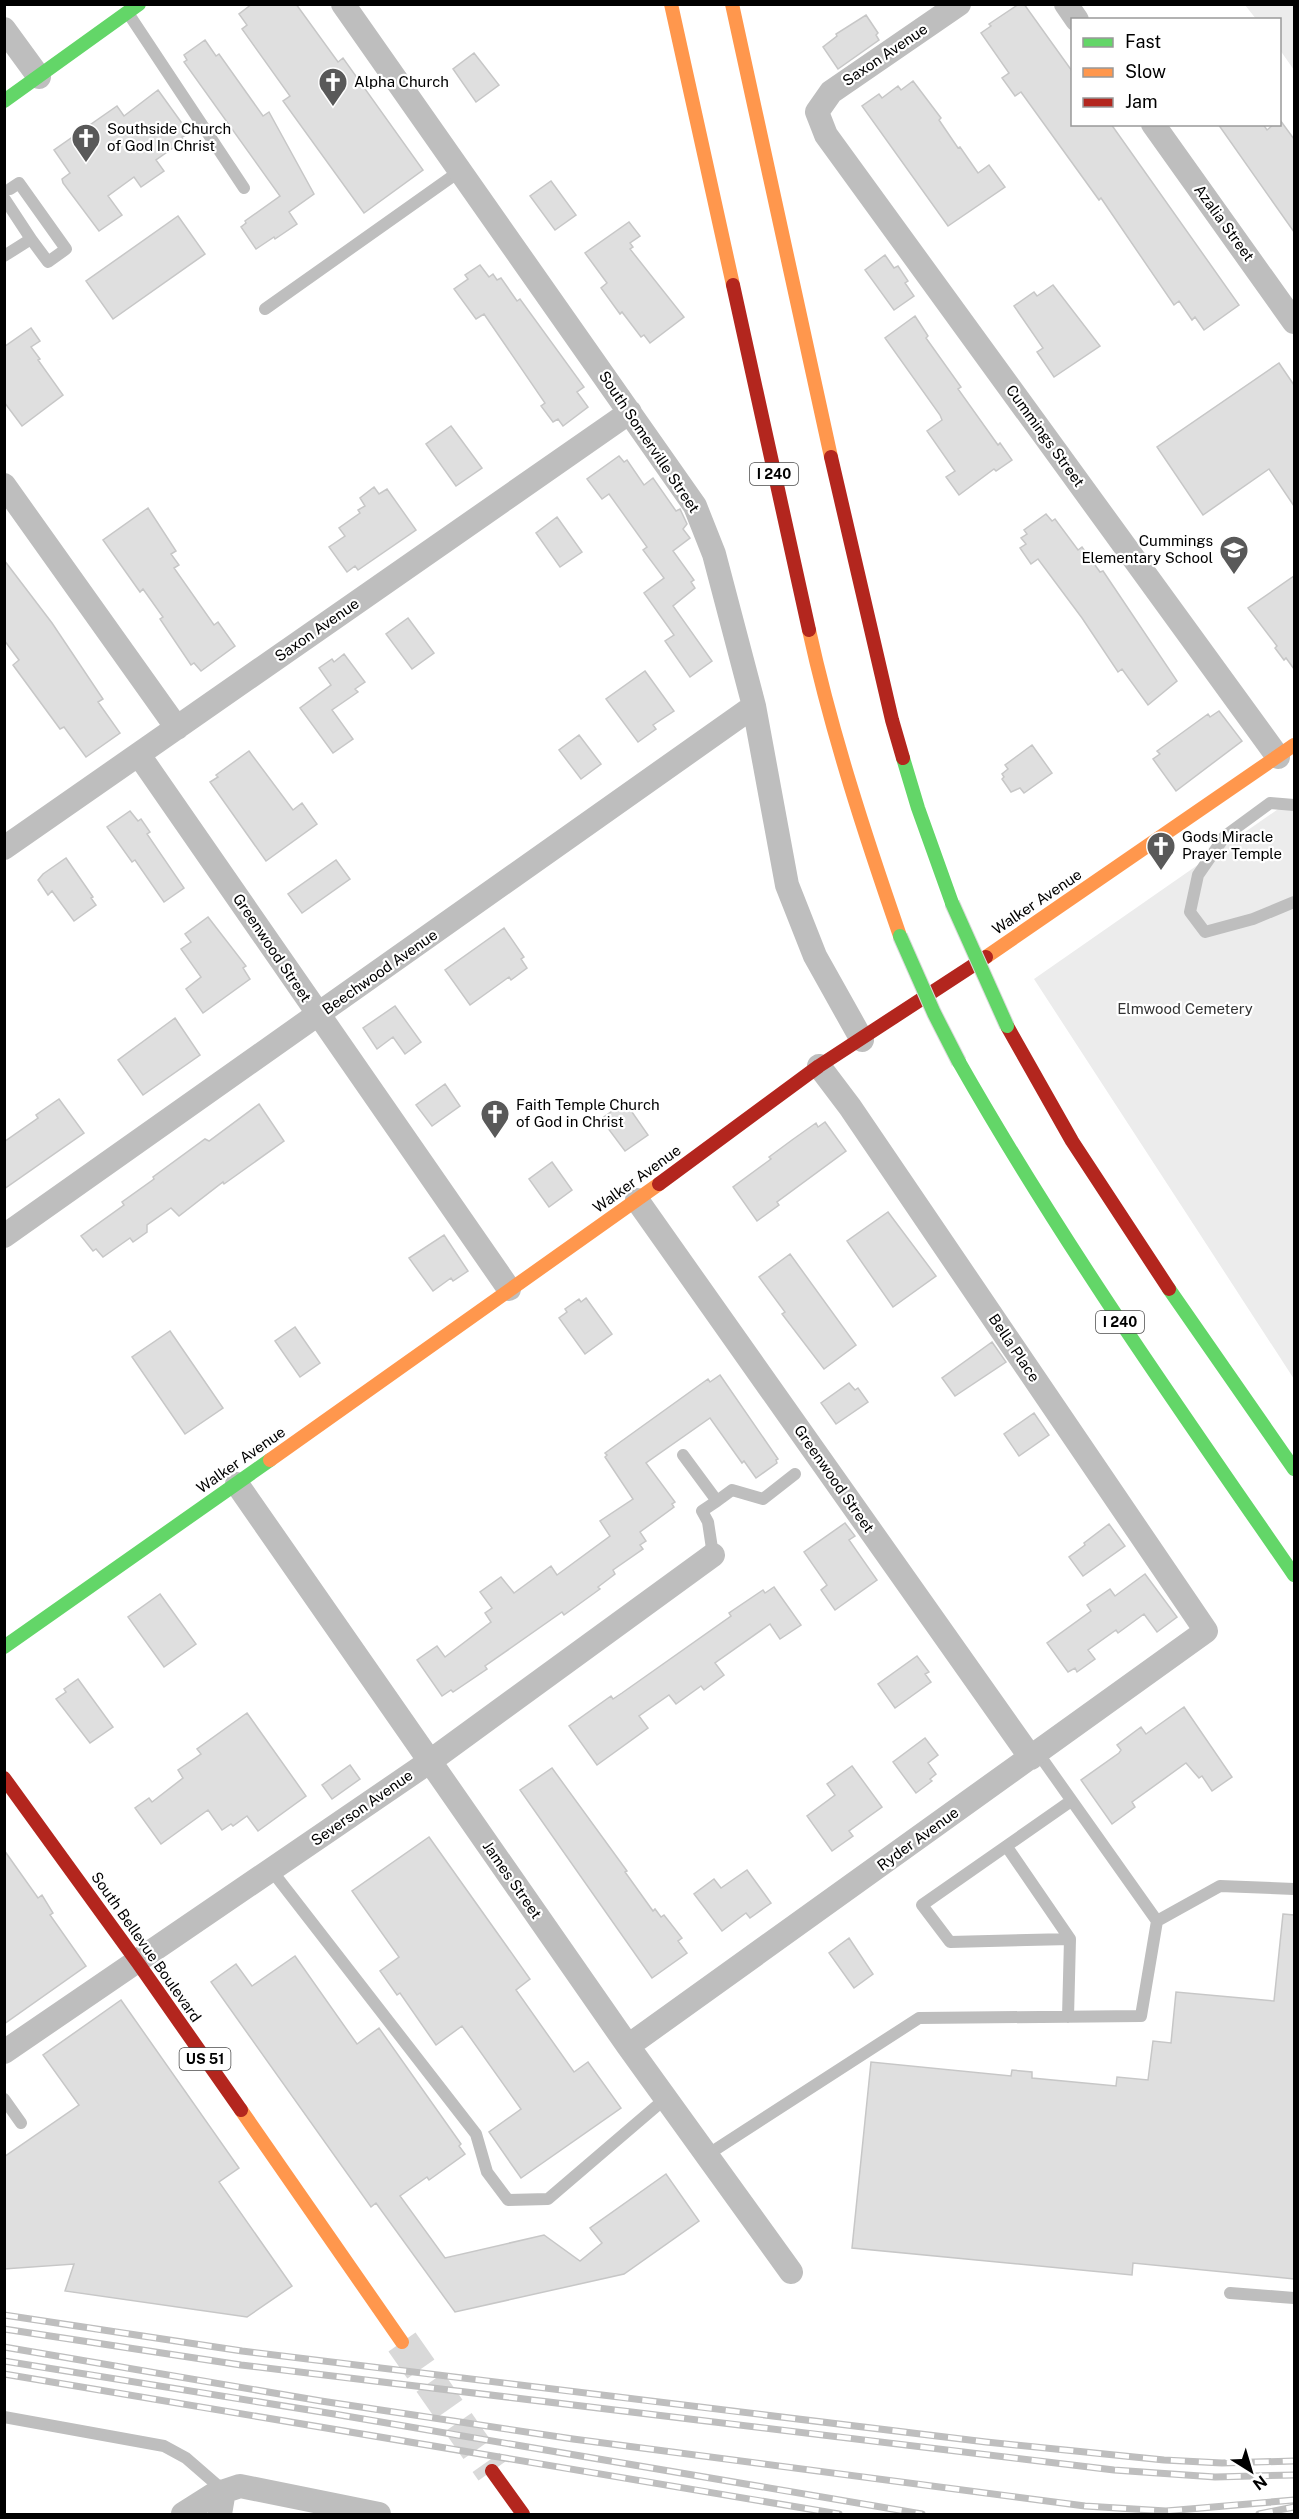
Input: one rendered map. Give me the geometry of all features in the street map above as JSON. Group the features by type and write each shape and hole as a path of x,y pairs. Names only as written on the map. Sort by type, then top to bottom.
{"main road":[{"name":"I 240","path":"671,4 824,696 869,848 900,936 958,1062 1002,1140 1058,1229 1294,1575"},
{"path":"732,4 825,432 892,720 918,808 952,903 1007,1026 1037,1084 1109,1200 1294,1469"},
{"path":"4,101 133,8"},
{"name":"Walker Avenue","path":"4,1647 237,1484 508,1288 637,1200 819,1066 862,1040 1286,751"},
{"name":"South Bellevue Boulevard","path":"4,1778 138,1963 402,2342"},
{"path":"492,2471 523,2514"}],"street":[{"name":"South Somerville Street","path":"344,4 695,506 714,554 754,706 787,885 815,956 862,1040"},
{"name":"Saxon Avenue","path":"817,112 831,92 959,4"},
{"path":"1066,4 1076,18"},
{"path":"4,29 39,77"},
{"name":"Cummings Street","path":"817,112 826,135 1286,751"},
{"name":"Azalia Street","path":"1154,126 1294,322"},
{"name":"Saxon Avenue","path":"4,848 630,412"},
{"path":"4,485 177,728"},
{"name":"Beechwood Avenue","path":"4,1236 754,706"},
{"name":"Greenwood Street","path":"139,755 508,1288"},
{"name":"Bella Place","path":"819,1066 850,1107 1206,1631"},
{"name":"Greenwood Street","path":"637,1200 1035,1756"},
{"name":"James Street","path":"237,1484 628,2046 791,2272"},
{"name":"Severson Avenue","path":"4,2052 138,1963 429,1762 713,1555"},
{"name":"Ryder Avenue","path":"628,2046 1035,1756 1206,1631"},
{"path":"183,2514 213,2495 240,2486 379,2514"},
{"path":"220,2514 225,2491"}],"lane":[{"path":"133,8 244,188"},
{"path":"265,309 460,171"},
{"path":"19,183 66,249 48,262 31,239 6,190 19,183"},
{"path":"4,256 31,239"},
{"path":"1294,805 1270,803 1225,836 1198,875 1190,912 1205,933 1253,919 1294,902"},
{"path":"683,1455 717,1501"},
{"path":"713,1555 708,1522 702,1511 732,1490 763,1498 795,1474"},
{"path":"707,2155 919,2018 1141,2016 1157,1922 1071,1801 1035,1756"},
{"path":"1070,1939 950,1942 922,1905 1071,1801"},
{"path":"1007,1847 1070,1939 1068,2017"},
{"path":"272,1871 476,2133 487,2172 508,2200 548,2199 666,2098"},
{"path":"1157,1922 1220,1886 1294,1889"},
{"path":"4,2099 21,2123"},
{"path":"1230,2293 1294,2298"},
{"path":"4,2417 165,2446 186,2458 225,2491"}],"green space":[{"path":"1245,5 1294,5 1294,70 1281,51 1281,18 1255,18"},
{"name":"Elmwood Cemetery","path":"1294,798 1294,1379 1034,979"}],"building":[{"name":"Alpha Church","path":"252,4 296,4 338,62 343,58 423,170 364,213 283,101 290,96 242,29 247,25 239,14"},
{"path":"1019,4 1024,4 1071,70 1071,126 1112,126 1239,305 1204,330 1195,317 1192,320 1179,301 1174,305 1101,198 1099,200 1021,92 1015,96 1002,78 1009,73 981,33 991,26 989,24"},
{"path":"866,15 878,33 876,35 879,40 838,69 823,47 837,36 836,34"},
{"path":"205,40 216,56 219,54 263,116 269,112 314,194 289,212 297,224 256,249 241,227 246,223 245,221 280,196 184,62 187,60 184,55"},
{"path":"474,53 499,85 476,102 453,69"},
{"path":"913,81 941,118 939,120 958,148 960,147 978,173 989,165 1005,187 948,226 862,106 879,94 882,98 898,86 901,90"},
{"name":"Southside Church of God In Christ","path":"158,90 189,133 182,137 184,140 156,160 164,171 141,187 134,177 108,196 122,215 99,231 63,183 62,179 70,173 54,150 117,106 124,116"},
{"path":"1281,121 1294,139 1294,232 1219,126 1264,126 1267,130 1272,126 1281,126"},
{"path":"551,181 576,215 555,230 530,196"},
{"path":"178,216 205,254 113,319 86,281"},
{"path":"629,222 640,236 630,243 633,247 630,249 684,317 650,343 644,335 641,337 622,312 620,314 601,288 607,283 585,253"},
{"path":"885,255 894,268 898,266 908,281 905,283 914,296 894,310 865,270"},
{"path":"480,265 489,277 493,274 497,280 501,278 517,301 520,299 584,387 577,392 588,407 563,426 558,419 553,422 541,406 545,403 484,314 476,319 454,289 468,279 465,275"},
{"path":"1053,285 1100,346 1054,377 1037,352 1043,348 1014,306 1034,292 1037,296"},
{"path":"915,316 928,336 926,338 961,387 958,389 998,445 1000,443 1012,460 996,471 994,469 959,495 946,477 955,471 927,431 942,420 940,415 885,338"},
{"path":"31,328 40,341 31,347 63,395 22,426 4,402 4,347"},
{"name":"Cummings Elementary School","path":"1279,363 1294,385 1294,506 1269,469 1203,515 1157,447"},
{"path":"451,426 482,468 456,486 426,444"},
{"path":"619,456 624,462 627,460 644,485 653,478 676,511 680,509 687,524 683,529 690,538 673,551 694,580 691,582 695,588 673,606 712,661 690,677 665,641 674,635 644,593 664,578 643,550 647,547 609,494 602,499 587,479"},
{"path":"374,487 379,494 387,489 416,530 358,570 355,566 347,572 329,547 345,536 339,528 360,513 358,510 365,506 360,498"},
{"path":"148,508 176,551 171,554 179,565 174,568 214,625 218,622 235,646 201,671 194,663 191,665 160,619 163,617 143,589 140,592 103,540"},
{"path":"1046,514 1052,521 1055,519 1078,550 1082,547 1100,572 1103,571 1177,681 1148,705 1122,669 1118,672 1082,618 1038,559 1031,564 1020,548 1026,544 1021,538 1027,534 1024,530"},
{"path":"557,517 582,552 560,567 536,533"},
{"path":"4,560 52,623 103,699 98,702 120,733 86,757 64,727 60,729 13,665 19,660 4,640"},
{"path":"1294,576 1294,669 1286,658 1284,660 1275,648 1277,646 1248,608"},
{"path":"408,618 434,653 412,669 386,634"},
{"path":"344,654 365,682 355,689 358,692 332,710 353,739 333,753 300,708 331,685 319,668 332,659 334,662"},
{"path":"645,671 674,711 653,725 656,729 638,742 606,699"},
{"path":"1219,711 1242,741 1176,791 1153,759 1160,754 1157,751 1208,714 1210,717"},
{"path":"579,735 601,764 581,779 559,750"},
{"path":"1032,745 1052,773 1024,793 1020,788 1011,792 1002,779 1004,777 1002,774 1008,769 1005,765"},
{"path":"249,751 293,810 302,803 317,824 266,861 210,782"},
{"path":"130,811 138,821 141,819 150,832 147,834 184,888 164,902 135,860 132,862 107,827"},
{"path":"66,858 96,905 74,921 52,891 48,895 38,880"},
{"path":"336,860 350,879 302,913 288,894"},
{"path":"208,917 246,966 243,968 250,979 203,1013 186,989 201,977 181,949 191,942 185,934"},
{"path":"504,928 524,957 521,959 527,968 511,980 509,977 470,1005 445,970"},
{"path":"395,1006 421,1042 405,1054 393,1037 377,1049 363,1028"},
{"path":"175,1018 200,1055 143,1095 118,1060"},
{"path":"445,1084 460,1106 432,1126 416,1105"},
{"path":"59,1099 84,1133 4,1189 4,1142 38,1118 36,1115"},
{"path":"625,1102 648,1135 625,1151 601,1119"},
{"path":"259,1104 284,1141 224,1184 223,1182 179,1216 171,1208 147,1225 147,1232 133,1242 130,1238 103,1257 96,1249 93,1251 81,1236 124,1205 122,1202 154,1179 153,1177 205,1139 209,1141"},
{"path":"825,1122 846,1151 777,1202 779,1205 757,1221 733,1187 816,1123 818,1127"},
{"path":"552,1162 572,1190 549,1207 529,1179"},
{"path":"888,1212 936,1276 893,1307 847,1241"},
{"path":"444,1235 468,1271 453,1281 451,1278 433,1291 409,1258"},
{"path":"790,1254 856,1345 824,1369 782,1314 785,1312 759,1277"},
{"path":"586,1298 612,1334 585,1354 559,1318 567,1312 565,1309 579,1299 581,1302"},
{"path":"295,1327 320,1363 300,1377 275,1341"},
{"path":"170,1331 223,1408 185,1434 132,1357"},
{"path":"992,1342 1006,1362 955,1396 942,1378"},
{"path":"720,1375 778,1459 777,1463 756,1478 744,1461 742,1463 710,1418 646,1463 675,1502 672,1504 674,1507 640,1532 646,1541 640,1545 643,1549 613,1570 615,1574 598,1587 600,1589 564,1615 562,1612 485,1666 487,1669 453,1692 451,1690 442,1696 417,1660 437,1646 445,1657 491,1622 485,1613 492,1608 480,1592 501,1577 514,1593 551,1566 557,1575 610,1536 600,1521 633,1499 605,1457 607,1455 605,1453 708,1379 710,1382"},
{"path":"849,1383 855,1390 858,1388 868,1402 836,1424 821,1403"},
{"path":"1034,1413 1049,1435 1019,1456 1004,1434"},
{"path":"845,1523 855,1536 849,1540 877,1580 835,1610 821,1590 827,1585 804,1552"},
{"path":"1109,1524 1125,1546 1083,1576 1069,1557"},
{"path":"1145,1574 1177,1617 1157,1632 1144,1614 1118,1633 1116,1630 1088,1650 1095,1659 1077,1672 1075,1668 1068,1672 1047,1643 1091,1611 1087,1605 1110,1589 1115,1596"},
{"path":"774,1587 801,1625 780,1639 770,1624 715,1663 724,1675 704,1690 701,1686 676,1704 669,1695 639,1716 648,1728 597,1765 569,1726 611,1696 613,1699 622,1693 731,1616 729,1613 763,1590 765,1593"},
{"path":"160,1594 196,1644 164,1667 128,1617"},
{"path":"917,1656 929,1672 925,1674 931,1682 895,1708 878,1684"},
{"path":"78,1679 113,1727 90,1743 56,1699 66,1692 64,1689"},
{"path":"1184,1707 1232,1777 1212,1791 1202,1776 1199,1778 1186,1763 1132,1802 1135,1807 1112,1824 1081,1780 1119,1753 1121,1750 1117,1745 1141,1727 1146,1734"},
{"path":"247,1713 306,1796 258,1831 247,1816 233,1826 231,1824 222,1830 208,1810 161,1844 135,1808 149,1798 152,1802 183,1778 178,1770 201,1754 197,1749"},
{"path":"925,1738 938,1755 928,1763 936,1774 930,1779 932,1781 916,1793 893,1762"},
{"path":"350,1765 360,1779 332,1799 322,1785"},
{"path":"852,1766 882,1807 849,1831 853,1836 832,1851 807,1816 835,1795 827,1784"},
{"path":"552,1768 627,1871 625,1872 653,1911 655,1909 661,1917 664,1915 682,1938 678,1941 687,1953 652,1978 520,1790"},
{"path":"429,1837 530,1979 516,1990 574,2072 588,2062 621,2108 521,2178 489,2132 521,2109 462,2026 436,2045 400,1993 397,1995 380,1971 399,1957 352,1891"},
{"path":"4,1850 38,1898 42,1895 53,1913 50,1915 86,1966 4,2024"},
{"path":"747,1870 771,1903 750,1918 746,1913 722,1931 694,1894 714,1879 721,1888"},
{"path":"1283,1914 1294,1915 1294,2279 1133,2263 1132,2275 852,2248 871,2062 1011,2076 1012,2070 1032,2072 1032,2078 1116,2086 1117,2077 1148,2080 1153,2041 1171,2043 1176,1992 1274,2001"},
{"path":"849,1938 873,1974 854,1988 829,1953"},
{"path":"295,1956 357,2044 379,2028 461,2144 459,2146 465,2154 429,2180 427,2177 400,2196 445,2258 544,2235 580,2261 602,2243 590,2228 666,2174 699,2221 624,2274 455,2312 376,2203 371,2207 211,1982 236,1964 252,1986"},
{"path":"121,2000 239,2168 219,2182 292,2286 247,2317 65,2291 74,2264 4,2269 4,2157 79,2105 43,2055"}],"tunnel":[{"path":"402,2342 492,2471"}],"railway":[{"path":"4,2315 242,2351 986,2442 1164,2460 1222,2463 1294,2461"},
{"path":"4,2329 241,2365 1114,2470 1215,2477 1294,2475"},
{"path":"4,2347 321,2401 573,2439 1085,2506 1166,2511 1294,2500"},
{"path":"4,2361 334,2414 922,2514"},
{"path":"4,2374 839,2514"},
{"path":"1259,2514 1294,2507"}],"traffic: fast":[{"path":"4,101 139,4"},
{"path":"903,758 952,903"},
{"path":"952,903 1007,1026"},
{"path":"900,936 934,1013 959,1062"},
{"path":"959,1062 1079,1258 1294,1575"},
{"path":"1169,1289 1294,1469"},
{"path":"4,1647 270,1460"}],"traffic: slow":[{"path":"671,4 733,285"},
{"path":"732,4 831,457"},
{"path":"809,630 850,784 900,936"},
{"path":"986,957 1294,745"},
{"path":"270,1460 659,1184"},
{"path":"241,2110 402,2342"}],"traffic: jam":[{"path":"733,285 809,630"},
{"path":"831,457 892,720 903,758"},
{"path":"659,1184 819,1066 986,957"},
{"path":"1007,1026 1072,1141 1169,1289"},
{"path":"4,1778 241,2110"},
{"path":"492,2471 523,2514"}],"place":[{"name":"Alpha Church","path":"333,108"},
{"name":"Southside Church of God In Christ","path":"86,164"},
{"name":"Cummings Elementary School","path":"1234,576"},
{"name":"Gods Miracle Prayer Temple","path":"1161,872"},
{"name":"Faith Temple Church of God in Christ","path":"495,1140"}]}
